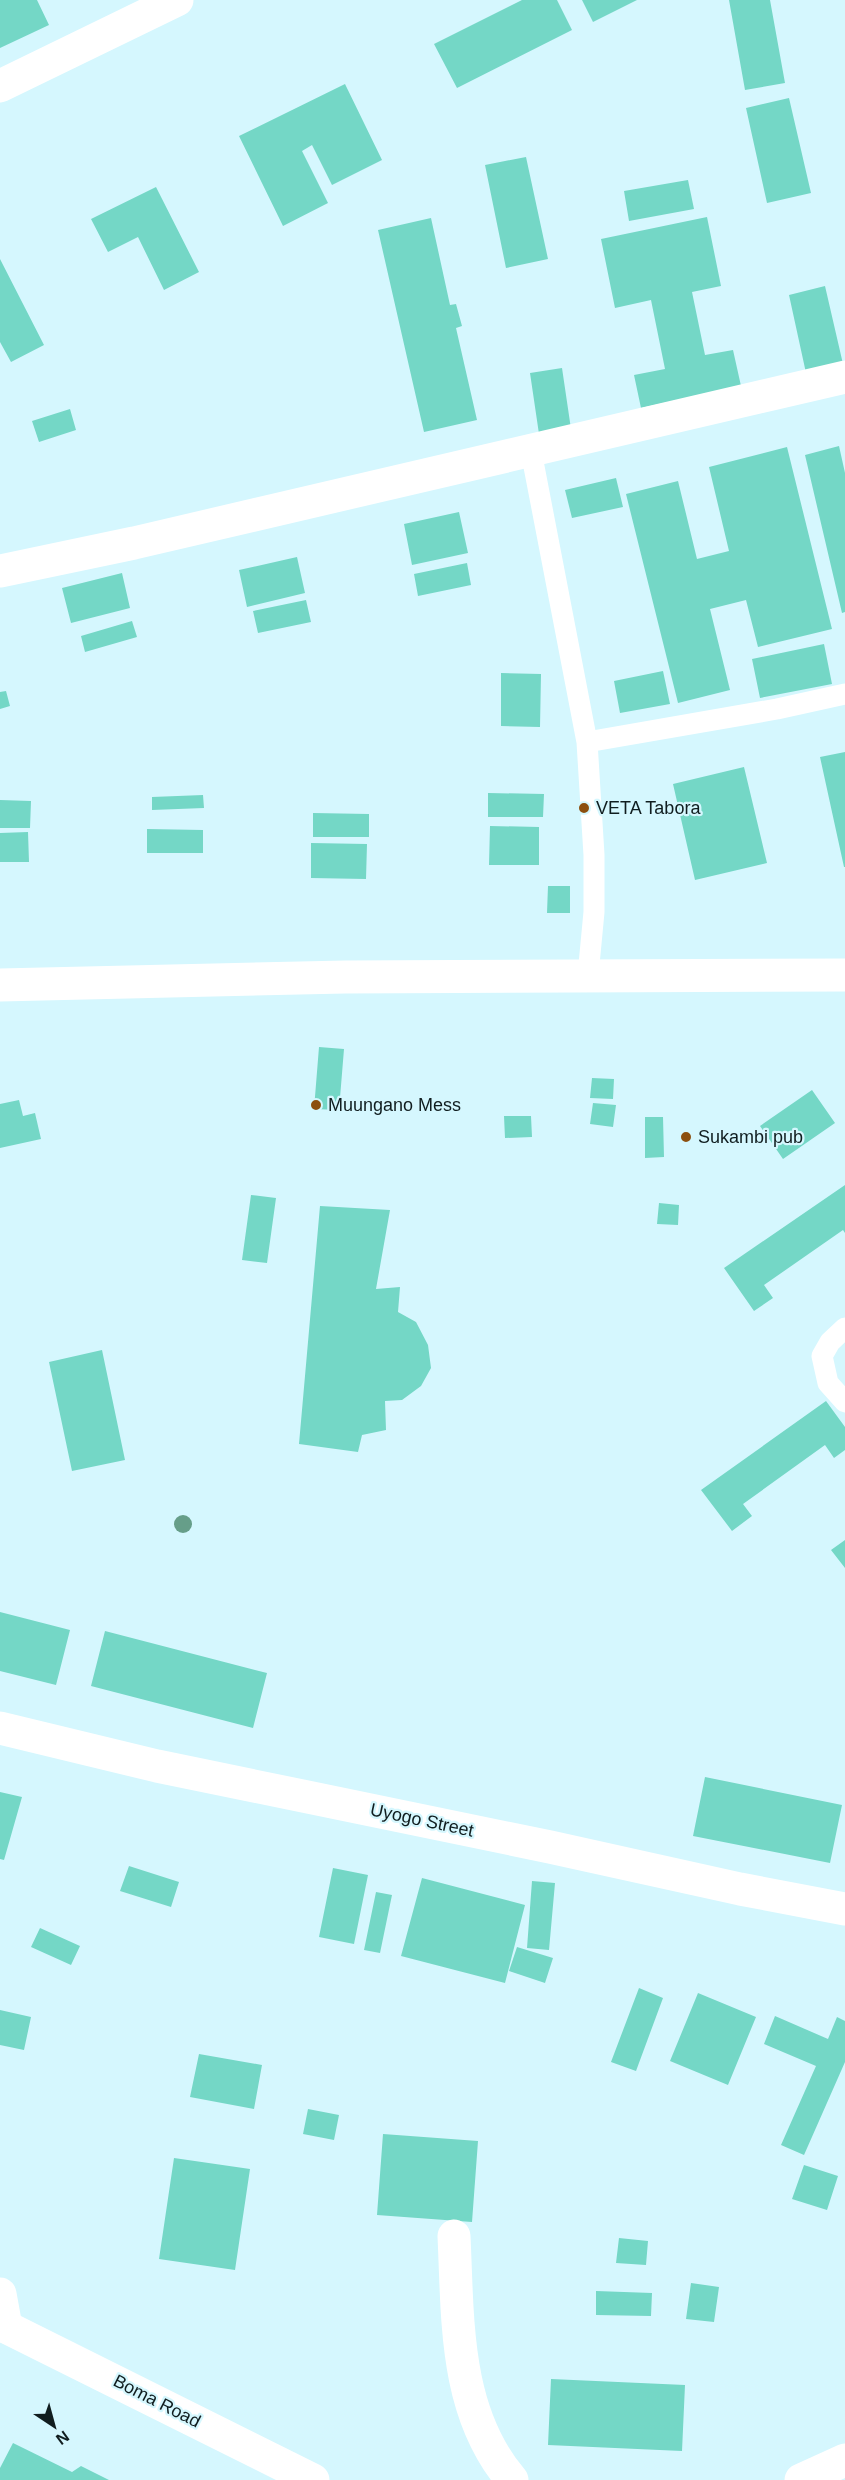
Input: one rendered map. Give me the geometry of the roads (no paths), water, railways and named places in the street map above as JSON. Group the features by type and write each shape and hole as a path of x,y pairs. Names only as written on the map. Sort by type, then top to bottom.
{"street":[{"path":"0,86 177,0"},
{"path":"0,571 134,543 845,377"},
{"path":"0,985 345,976 845,975"},
{"name":"Uyogo Street","path":"0,1728 157,1766 845,1909"},
{"path":"454,2236 458,2320 468,2395 481,2433 512,2480"},
{"path":"0,2294 3,2325"},
{"name":"Boma Road","path":"3,2325 313,2480"},
{"path":"801,2480 845,2460"}],"lane":[{"path":"531,451 587,742 594,855 594,912 588,975"},
{"path":"587,742 777,709 845,694"},
{"path":"844,1331 830,1342 822,1356 828,1383 845,1402"}],"place":[{"name":"VETA Tabora","path":"584,808"},
{"name":"Muungano Mess","path":"316,1105"},
{"name":"Sukambi pub","path":"686,1137"}]}
